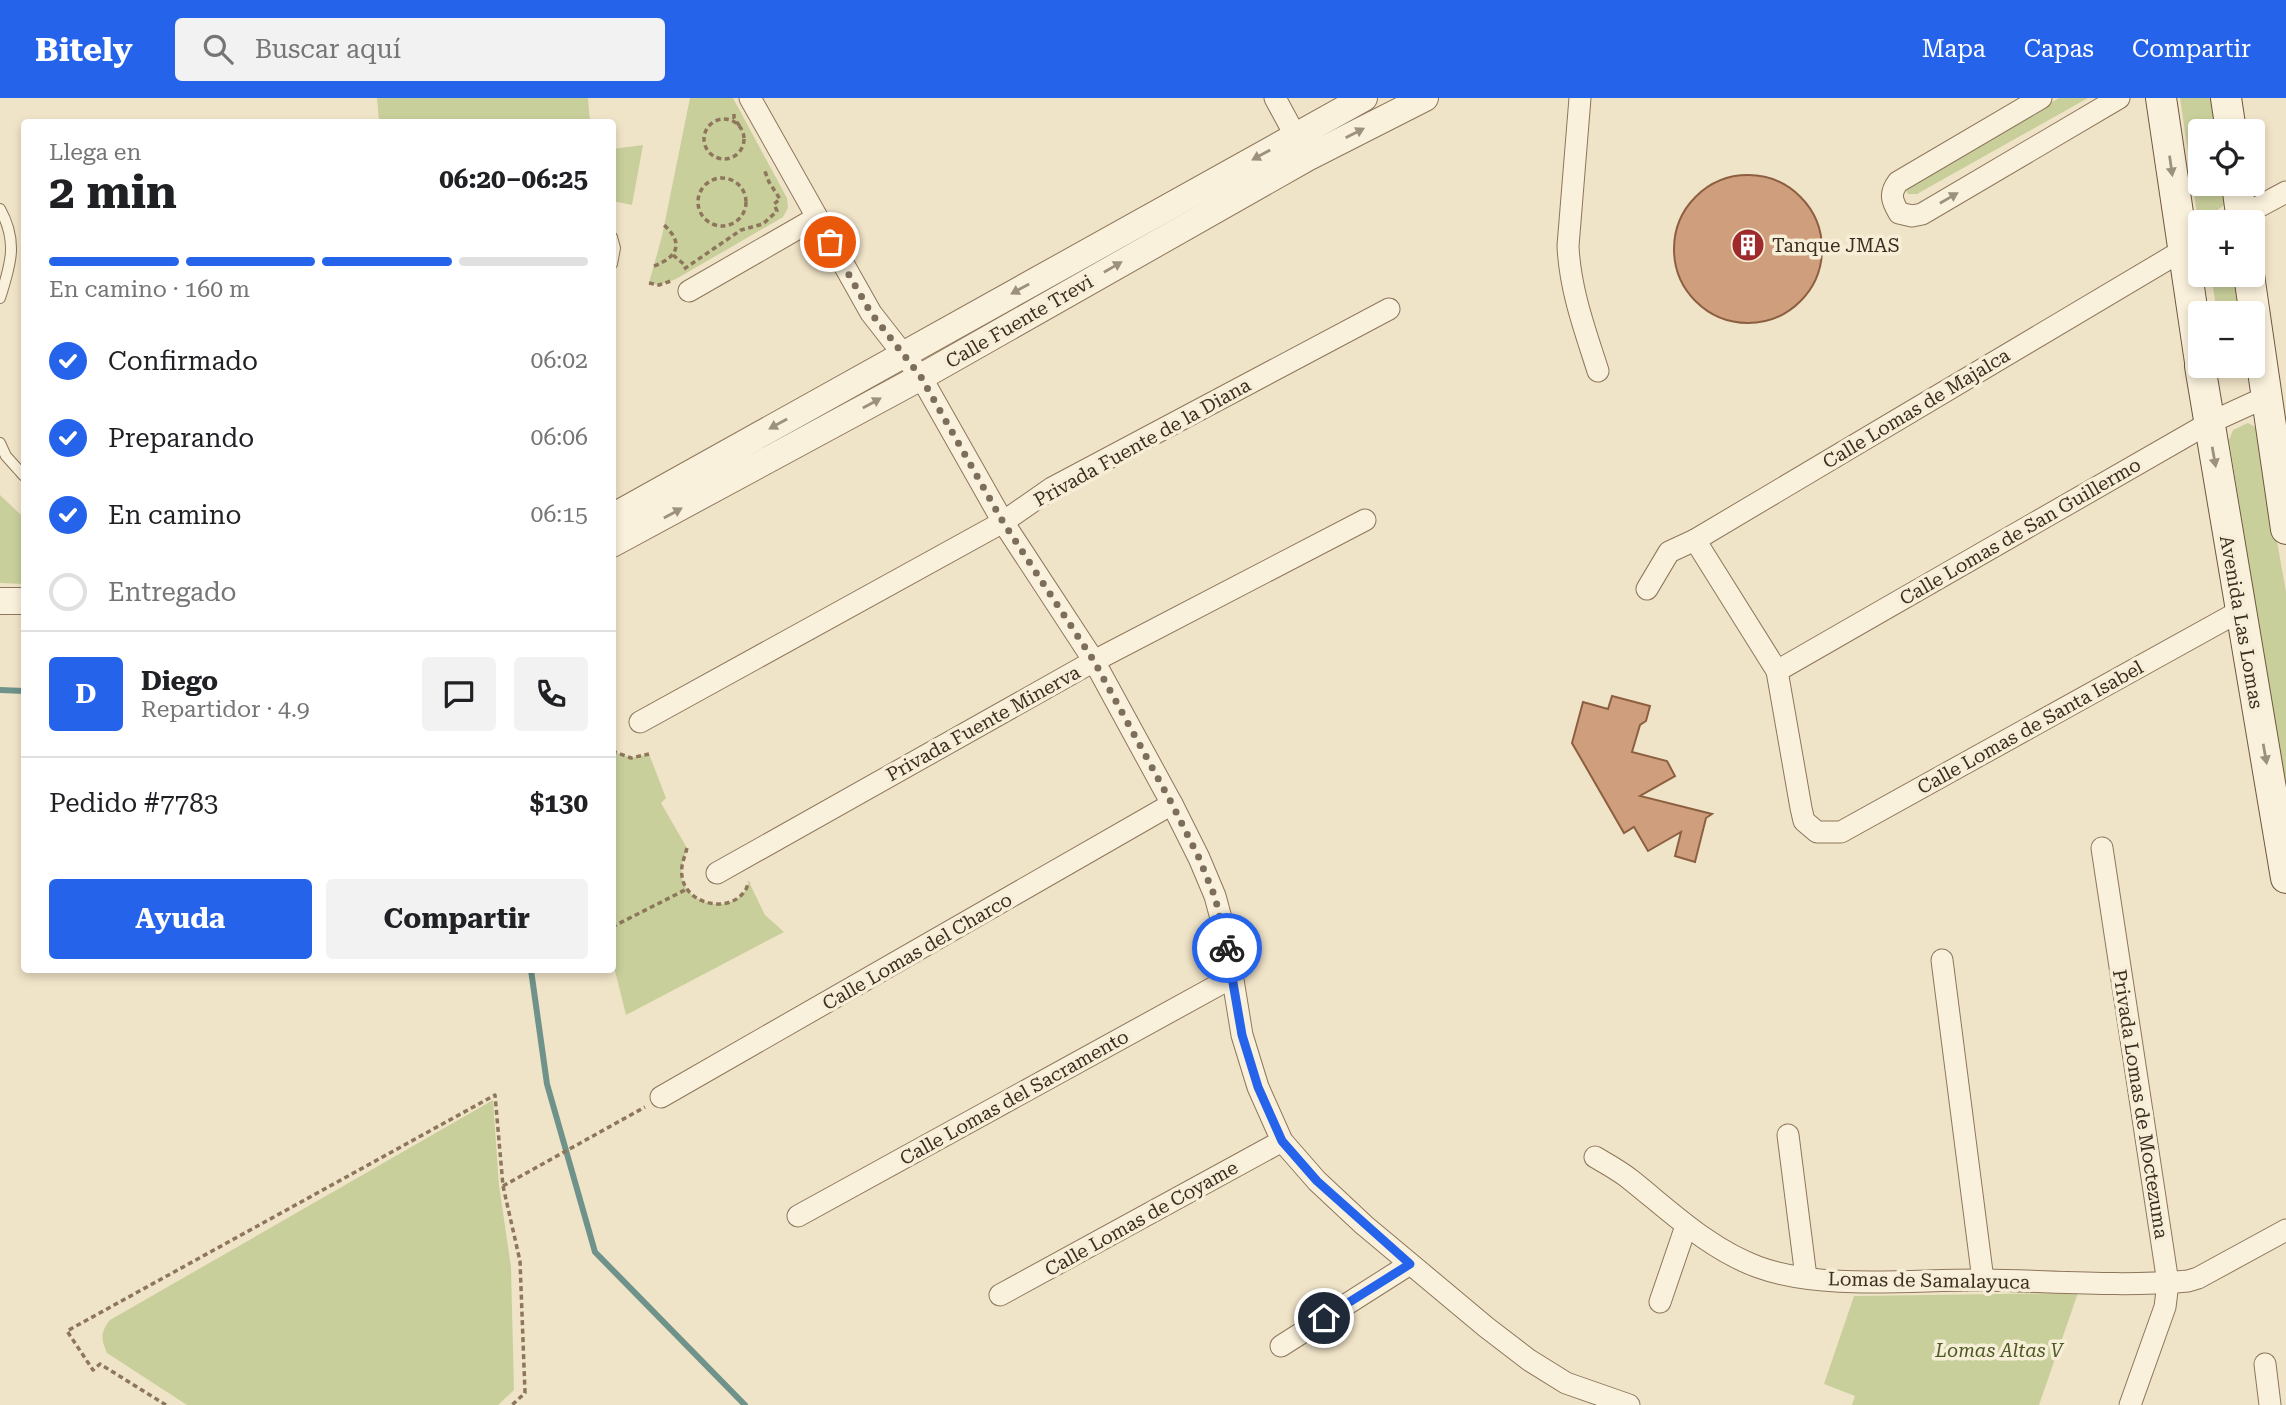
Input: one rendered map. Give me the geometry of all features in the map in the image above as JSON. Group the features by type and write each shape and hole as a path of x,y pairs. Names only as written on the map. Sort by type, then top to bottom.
{"main road":[{"name":"Avenida Las Lomas","path":"2161,98 2188,225"},
{"path":"2226,98 2229,119"},
{"path":"2251,287 2286,529"},
{"name":"Avenida Las Lomas","path":"2202,378 2286,878"}],"street":[{"path":"1275,98 1301,147"},
{"name":"Calle Fuente Trevi","path":"616,542 921,377 1301,147 1364,98"},
{"name":"Calle Fuente Trevi","path":"616,515 904,353 1301,147 1425,98"},
{"path":"1580,98 1568,246 1569,268 1598,371"},
{"path":"2041,98 1898,181 1892,201 1899,213 1912,216 1922,214 2119,98"},
{"path":"742,104 816,218 871,313 921,377 1003,522 1094,661 1172,804 1215,897 1226,937 1242,1035 1258,1087 1282,1141 1317,1181 1410,1264 1529,1360 1566,1383 1629,1405"},
{"path":"2255,210 2286,192"},
{"path":"682,281 816,218"},
{"name":"Calle Lomas de Majalca","path":"1647,589 1670,552 1695,540 2188,246"},
{"name":"Privada Fuente de la Diana","path":"640,722 1003,522 1052,488 1389,309"},
{"name":"Calle Lomas de San Guillermo","path":"1777,671 2209,424 2266,397"},
{"name":"Privada Fuente Minerva","path":"717,873 1094,661 1364,520"},
{"path":"1695,540 1777,671"},
{"path":"0,601 21,601"},
{"name":"Calle Lomas de Santa Isabel","path":"1777,671 1804,821 1816,832 1841,832 2240,611"},
{"name":"Calle Lomas del Charco","path":"661,1097 1172,804"},
{"name":"Privada Lomas de Moctezuma","path":"2102,848 2168,1283 2165,1307 2130,1405"},
{"path":"1942,960 1983,1280"},
{"name":"Calle Lomas del Sacramento","path":"798,1216 1231,978"},
{"path":"1788,1135 1806,1277"},
{"name":"Calle Lomas de Coyame","path":"1000,1295 1282,1141"},
{"name":"Lomas de Samalayuca","path":"1595,1157 1628,1178 1686,1226 1726,1252 1757,1267 1806,1277 1846,1281 2168,1283 2198,1278 2286,1230"},
{"path":"1660,1303 1686,1226"},
{"path":"1281,1346 1410,1264"},
{"path":"2265,1364 2270,1405"}],"lane":[{"path":"0,209 8,223 12,240 11,258 0,298"},
{"path":"0,443 6,456 21,473"}],"path":[{"path":"742,104 734,118 752,147"},
{"path":"727,119 742,130 744,144 731,159 717,159 707,150 704,137 714,122 727,119"},
{"path":"649,283 659,285 682,281 686,266 741,230 763,223 777,211 774,204 780,199 762,163"},
{"path":"719,178 735,182 745,195 744,211 733,223 718,226 700,213 700,191 711,180 719,178"},
{"path":"733,223 744,239"},
{"path":"654,266 673,255 676,244 673,234 664,225"},
{"path":"673,255 686,266"},
{"path":"616,752 631,758 649,754"},
{"path":"616,925 687,889"},
{"path":"166,1405 100,1364 93,1370 68,1331 495,1095 503,1186 520,1261 525,1393 512,1405"},
{"path":"503,1186 634,1113"}],"green space":[{"path":"377,98 588,98 590,119 379,119"},
{"path":"690,98 733,98 787,198 788,208 783,217 676,279 659,285 649,283 662,236"},
{"path":"2059,98 2088,98 1917,194 1908,194 1906,190 1911,184"},
{"path":"2180,98 2211,98 2215,119 2188,119 2188,153"},
{"path":"643,145 632,205 616,202 616,149"},
{"path":"2194,196 2226,196 2224,205 2218,210 2196,210"},
{"path":"2213,287 2240,287 2242,301 2215,301"},
{"path":"2248,423 2257,428 2286,592 2286,794 2229,440 2233,430"},
{"path":"0,495 21,515 21,584 0,583"},
{"path":"616,752 631,758 649,754 666,798 661,803 687,848 682,873 685,886 691,893 708,903 728,903 744,892 749,882 765,915 784,932 626,1015 616,973"},
{"path":"493,1100 499,1185 511,1267 514,1390 498,1405 187,1405 107,1353 102,1336 110,1320"},
{"name":"Lomas Altas V","path":"2078,1293 2039,1405 1852,1405 1855,1396 1824,1384 1854,1296"}],"building":[{"name":"Tanque JMAS","path":"1748,175 1776,181 1800,197 1816,221 1822,249 1816,277 1800,301 1776,317 1748,323 1720,317 1696,301 1680,277 1674,249 1680,221 1696,197 1720,181"},
{"path":"1612,696 1650,706 1646,721 1640,725 1632,752 1667,761 1675,776 1640,796 1712,814 1706,818 1695,862 1675,856 1681,832 1648,851 1634,827 1624,833 1572,743 1583,702 1608,709"}],"waterway":[{"path":"0,690 21,691"},
{"path":"531,973 547,1084 595,1252 745,1405"}],"way so far":[{"path":"830,242 871,313 921,377 1003,522 1094,661 1199,858 1215,897 1227,948"}],"place":[{"name":"Tanque JMAS","path":"1748,245"}],"route":[{"path":"1227,948 1242,1035 1258,1087 1282,1141 1317,1181 1410,1264 1324,1318"}]}
